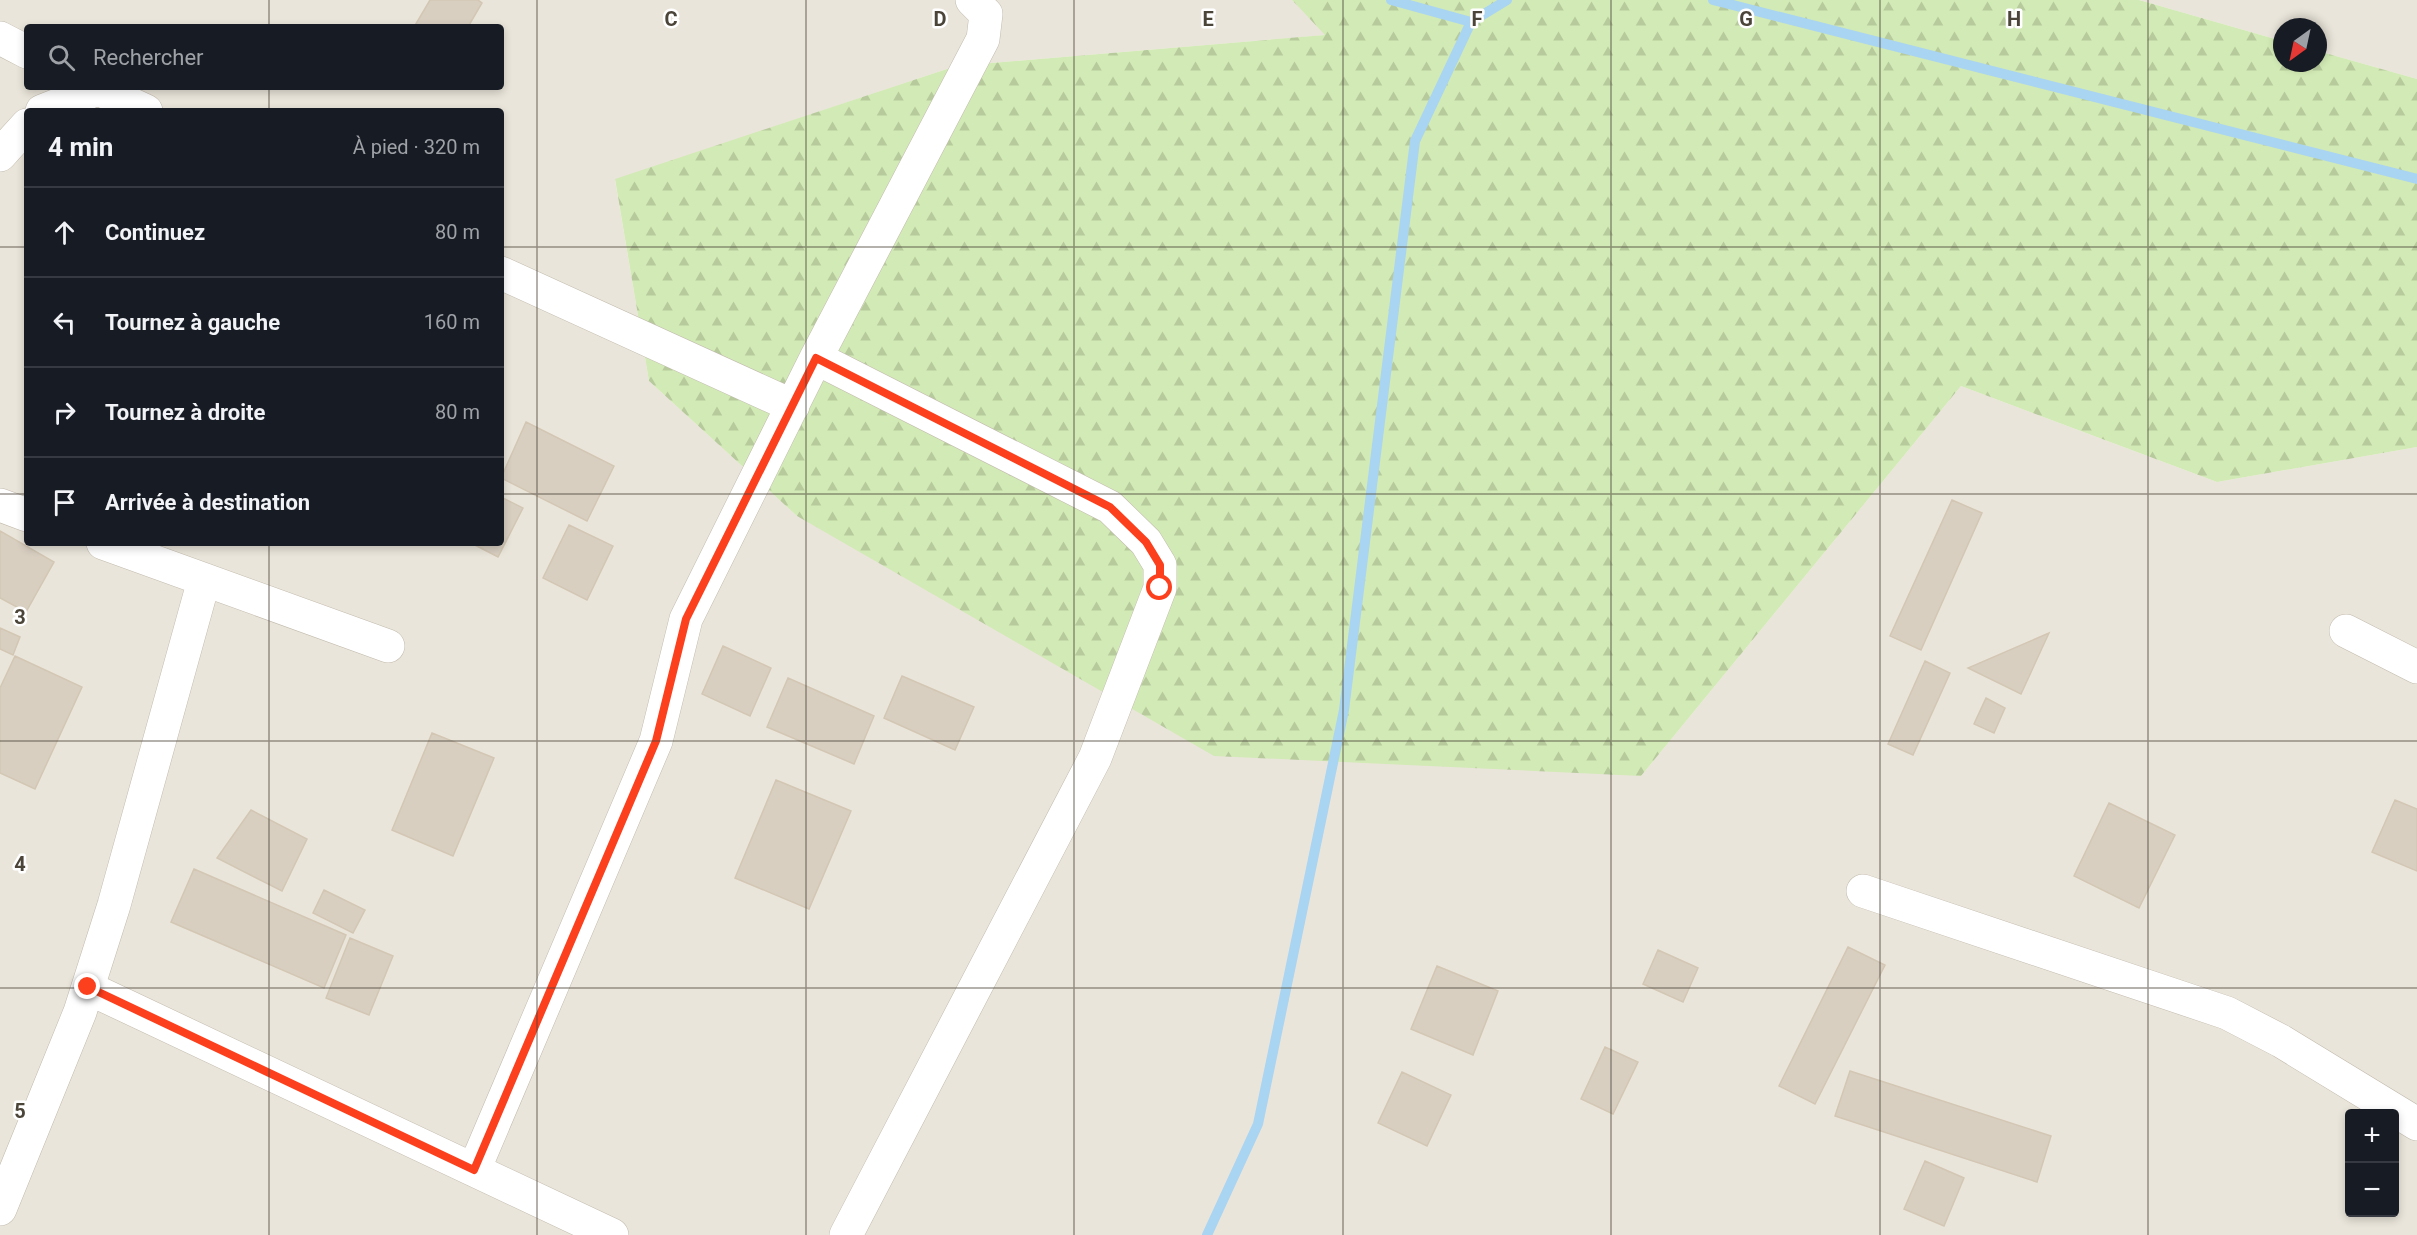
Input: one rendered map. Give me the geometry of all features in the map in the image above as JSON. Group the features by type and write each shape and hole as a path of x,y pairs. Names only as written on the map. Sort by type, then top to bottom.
{"street":[{"path":"474,1170 656,741 686,619 816,358 983,39 986,14 972,0"},
{"path":"0,38 24,50"},
{"path":"49,108 91,90"},
{"path":"100,90 139,108"},
{"path":"0,155 24,128"},
{"path":"504,274 793,406"},
{"path":"816,358 1110,507 1146,542 1160,565 1160,588 1095,758 846,1235"},
{"path":"0,505 24,514"},
{"path":"111,546 388,646"},
{"path":"0,1209 88,987 114,905 204,580"},
{"path":"2346,631 2417,667"},
{"path":"1863,891 2227,1013 2281,1041 2417,1125"},
{"path":"88,987 612,1235"}],"shaded area":[{"path":"0,0 1292,0 1326,35 956,66 615,180 649,381 797,516 1641,776 1961,386 2217,482 2417,447 2417,1235 0,1235"},
{"path":"2139,0 2417,0 2417,79 2327,54 2327,18 2273,18 2273,38"}],"green space":[{"path":"1292,0 2139,0 2273,38 2273,72 2327,72 2327,54 2417,79 2417,447 2217,482 1961,386 1641,776 1214,756 797,516 649,381 615,179 956,66 1325,35"}],"building":[{"path":"430,0 478,0 482,3 470,24 416,24"},
{"path":"526,422 614,466 587,521 504,480 504,471"},
{"path":"504,498 523,508 504,545"},
{"path":"1952,500 1982,513 1921,650 1890,636"},
{"path":"569,525 613,546 587,600 543,578"},
{"path":"0,531 54,562 26,612 0,598"},
{"path":"477,546 504,546 498,557"},
{"path":"0,628 20,637 13,655 0,649"},
{"path":"2049,633 2021,694 1968,668"},
{"path":"723,646 771,668 750,716 702,694"},
{"path":"15,656 82,687 35,789 0,773 0,688"},
{"path":"1925,661 1950,673 1913,755 1888,744"},
{"path":"902,676 974,707 955,750 884,718"},
{"path":"788,678 874,716 854,764 767,727"},
{"path":"1986,698 2005,708 1994,733 1974,724"},
{"path":"432,733 494,758 453,856 392,830"},
{"path":"776,780 851,811 809,909 735,878"},
{"path":"2395,800 2417,809 2417,871 2372,852"},
{"path":"2109,803 2175,835 2139,908 2074,876"},
{"path":"251,810 307,839 282,891 217,858"},
{"path":"194,869 346,935 324,988 171,922"},
{"path":"324,890 365,910 353,933 313,913"},
{"path":"350,938 393,956 369,1015 326,998"},
{"path":"1848,947 1885,965 1815,1104 1779,1086"},
{"path":"1658,950 1698,968 1683,1002 1643,984"},
{"path":"1437,966 1498,991 1473,1055 1411,1029"},
{"path":"1605,1047 1638,1062 1613,1114 1581,1099"},
{"path":"1850,1071 2051,1136 2037,1182 1835,1116"},
{"path":"1402,1072 1451,1095 1427,1146 1378,1123"},
{"path":"1925,1161 1964,1178 1944,1226 1904,1209"}],"waterway":[{"path":"1391,0 1471,22 1507,0"},
{"path":"1713,0 2417,179"},
{"path":"1207,1235 1258,1124 1344,710 1415,141 1471,22"}],"route":[{"path":"88,987 474,1170 656,741 686,619 816,358 1110,507 1146,542 1160,565 1160,588"}]}
